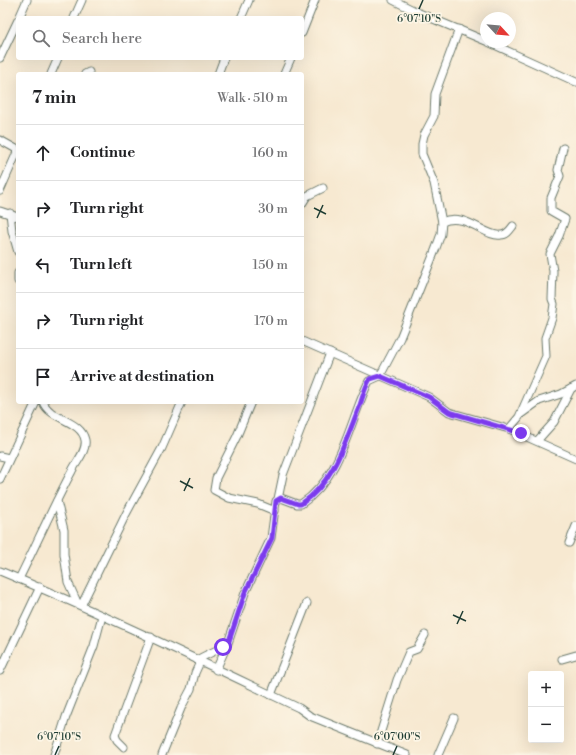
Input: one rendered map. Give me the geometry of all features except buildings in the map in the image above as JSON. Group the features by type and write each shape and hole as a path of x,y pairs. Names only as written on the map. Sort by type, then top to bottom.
{"street":[{"path":"19,16 27,0"},
{"path":"75,16 82,0"},
{"path":"243,16 249,0"},
{"path":"304,28 315,0"},
{"path":"392,0 480,39"},
{"path":"0,58 16,23"},
{"path":"278,499 284,498 301,504 318,490 332,468 345,443 368,381 380,376 400,338 436,248 441,234 442,222 434,183 422,154 422,144 424,135 434,116 435,94 459,29"},
{"path":"500,48 576,82"},
{"path":"53,72 57,60"},
{"path":"219,72 223,60"},
{"path":"285,72 290,60"},
{"path":"0,140 16,149"},
{"path":"509,429 516,422 546,356 545,338 552,318 552,271 550,254 565,219 551,211 551,204 560,176 558,170 563,148"},
{"path":"0,191 16,155"},
{"path":"304,202 311,194 323,188"},
{"path":"0,211 16,215"},
{"path":"10,213 12,231 16,245"},
{"path":"442,222 460,220 498,236 507,233 513,226"},
{"path":"304,342 429,397 449,412 509,429 576,459"},
{"path":"216,670 228,644 245,593 272,538 275,504 278,499 283,475 330,353"},
{"path":"520,414 540,401 574,387"},
{"path":"536,441 554,422 574,387"},
{"path":"0,479 35,404"},
{"path":"20,579 57,501 82,454 85,440 72,424 50,411 45,404"},
{"path":"79,604 162,448 181,404"},
{"path":"250,404 238,436 216,478 214,490 229,498 258,504 275,511"},
{"path":"0,456 9,458"},
{"path":"57,501 64,530 64,554 68,582 79,604"},
{"path":"569,543 576,526"},
{"path":"0,571 79,604 102,616 151,637 216,670 299,708 310,716 407,755"},
{"path":"0,671 40,587"},
{"path":"271,695 307,603"},
{"path":"54,755 66,717 94,646 102,616"},
{"path":"377,744 401,670 409,652 417,649 425,635"},
{"path":"124,747 117,740 116,735 151,637"},
{"path":"162,755 182,706 191,689 198,661 228,644"},
{"path":"562,660 576,655"},
{"path":"438,755 454,718"}],"route":[{"path":"223,647 228,644 245,593 272,538 276,501 284,498 301,504 318,490 345,443 370,379 380,376 429,397 449,412 499,425 521,433"}]}
